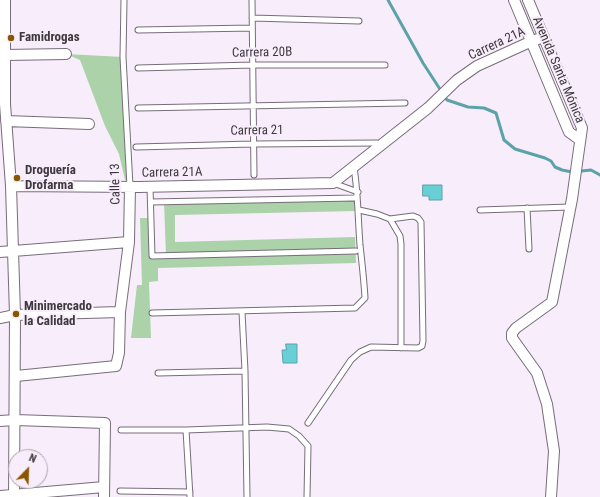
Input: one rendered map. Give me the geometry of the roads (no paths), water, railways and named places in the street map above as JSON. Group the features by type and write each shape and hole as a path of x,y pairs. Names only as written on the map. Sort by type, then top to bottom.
{"street":[{"path":"5,0 5,55 2,103 6,121 11,186 15,315 16,376 14,496"},
{"name":"Avenida Santa Mónica","path":"514,0 569,132 580,140 582,128 528,0"},
{"name":"Carrera 21A","path":"11,186 150,187 334,183 428,108 457,80 477,66 544,37"},
{"path":"5,55 66,54"},
{"path":"6,121 89,124"},
{"path":"551,497 554,451 547,404 537,373 512,338 512,333 516,328 552,302 571,203 580,140"},
{"name":"Calle 13","path":"16,376 116,366 119,353 120,312 130,242 130,186"},
{"path":"0,252 130,242"},
{"path":"0,318 15,315 120,312"},
{"path":"0,422 15,420 106,423 104,492 0,496"}],"lane":[{"name":"Calle 13","path":"124,0 123,57 130,186"},
{"path":"252,0 254,175"},
{"path":"252,18 359,21"},
{"path":"138,30 252,28"},
{"name":"Carrera 20B","path":"138,68 253,65 385,65"},
{"path":"138,108 405,103"},
{"name":"Carrera 21","path":"136,147 377,143"},
{"path":"152,313 242,312 355,308 365,298 360,245 358,192 354,166"},
{"name":"Carrera 21A","path":"334,183 358,192"},
{"path":"150,187 152,256 356,251"},
{"path":"150,202 354,198"},
{"path":"480,210 527,208 571,203"},
{"path":"527,208 529,248"},
{"path":"308,423 351,360 360,352 371,347 418,348 422,346 421,222 418,218 413,216 390,219 359,210"},
{"path":"390,219 400,236 401,244 401,348"},
{"path":"242,312 245,370 247,497"},
{"path":"158,373 245,370"},
{"path":"121,430 186,430 246,427 289,429 299,436 308,446 306,497"},
{"path":"120,491 190,495 186,430"}],"water":[{"path":"423,185 442,185 442,200 429,200 429,196 423,196"},
{"path":"286,344 297,344 297,363 283,363 282,350 286,350"}],"waterway":[{"path":"388,0 423,63 447,100 468,107 484,108 496,113 504,140 515,149 545,158 551,161 555,167 562,170 572,172 591,170 600,175"}],"place":[{"name":"Famidrogas","path":"11,38"},
{"name":"Droguería Drofarma","path":"17,178"},
{"name":"Minimercado la Calidad","path":"16,314"}]}
